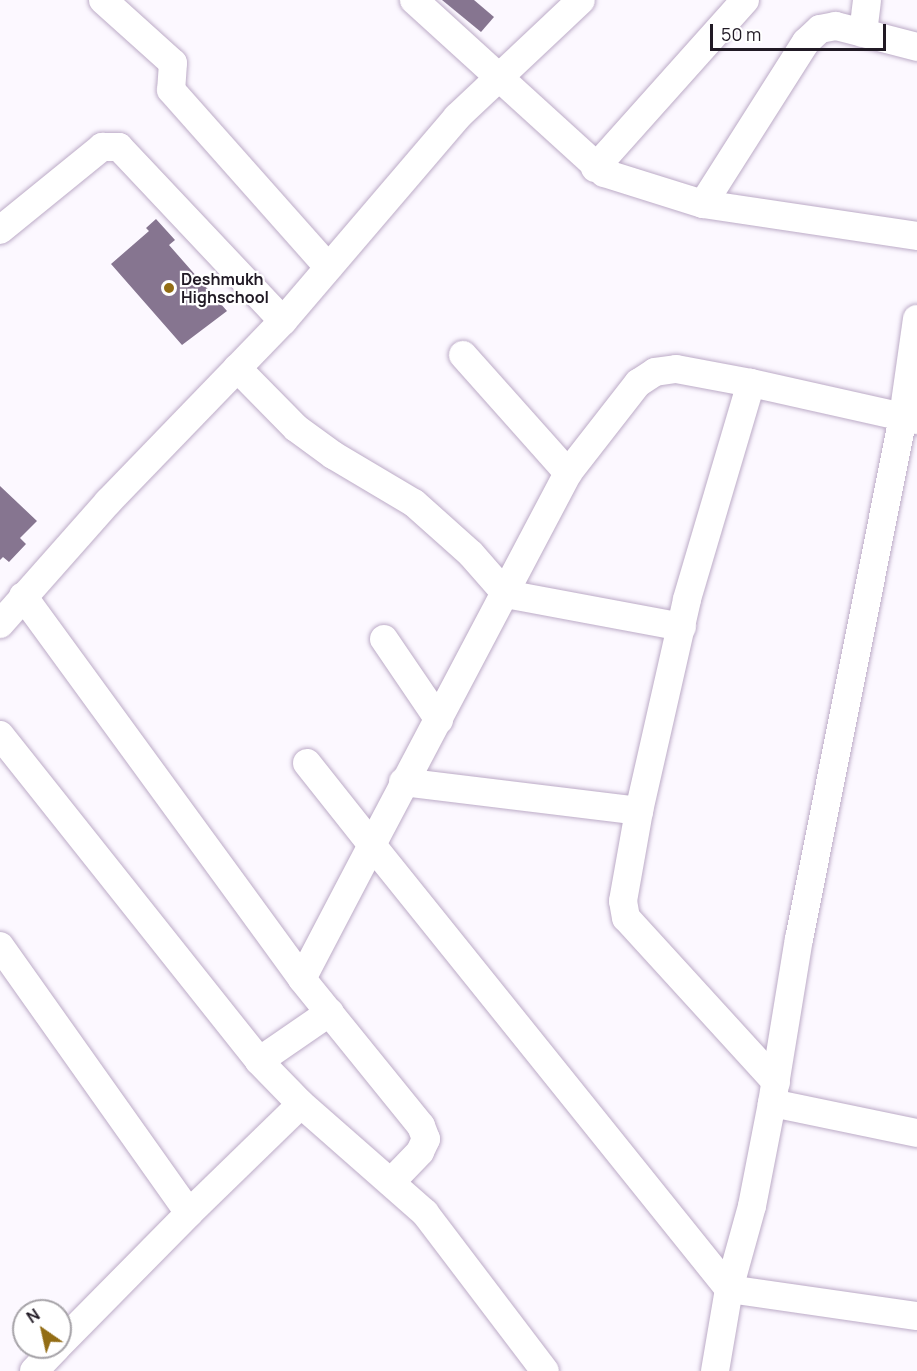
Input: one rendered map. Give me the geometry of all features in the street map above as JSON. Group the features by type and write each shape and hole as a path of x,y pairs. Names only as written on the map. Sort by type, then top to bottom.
{"street":[{"path":"103,0 173,63 171,90 328,267"},
{"path":"414,0 594,168 703,204 917,236"},
{"path":"0,624 22,596 283,321 457,117 581,0"},
{"path":"594,168 745,0"},
{"path":"863,33 867,0"},
{"path":"703,204 806,42 820,29 836,26 917,47"},
{"path":"0,230 102,147 119,147 283,321"},
{"path":"715,1371 729,1289 752,1206 774,1093 798,939 910,418 917,319"},
{"path":"463,355 568,473"},
{"path":"237,368 296,428 333,455 414,503 471,554 506,594 682,627"},
{"path":"302,979 403,782 439,720 568,473 638,383 655,372 676,369 910,418"},
{"path":"751,383 682,627 639,811 623,901 626,918 774,1093 917,1133"},
{"path":"22,596 302,979 421,1126 426,1139 420,1152 391,1182"},
{"path":"384,639 439,720"},
{"path":"0,735 259,1061 301,1104 425,1213 545,1371"},
{"path":"307,763 729,1289 917,1316"},
{"path":"403,782 639,811"},
{"path":"0,946 189,1213"},
{"path":"259,1061 330,1012"},
{"path":"47,1360 189,1213 301,1104"},
{"path":"720,1342 737,1371"}],"building":[{"path":"442,0 474,0 494,17 481,32"},
{"name":"Deshmukh Highschool","path":"156,219 175,240 169,245 227,311 182,345 111,264 149,231 146,228"},
{"path":"0,486 37,521 20,538 26,544 9,562 3,557 0,560"}],"place":[{"name":"Deshmukh Highschool","path":"169,288"}]}
